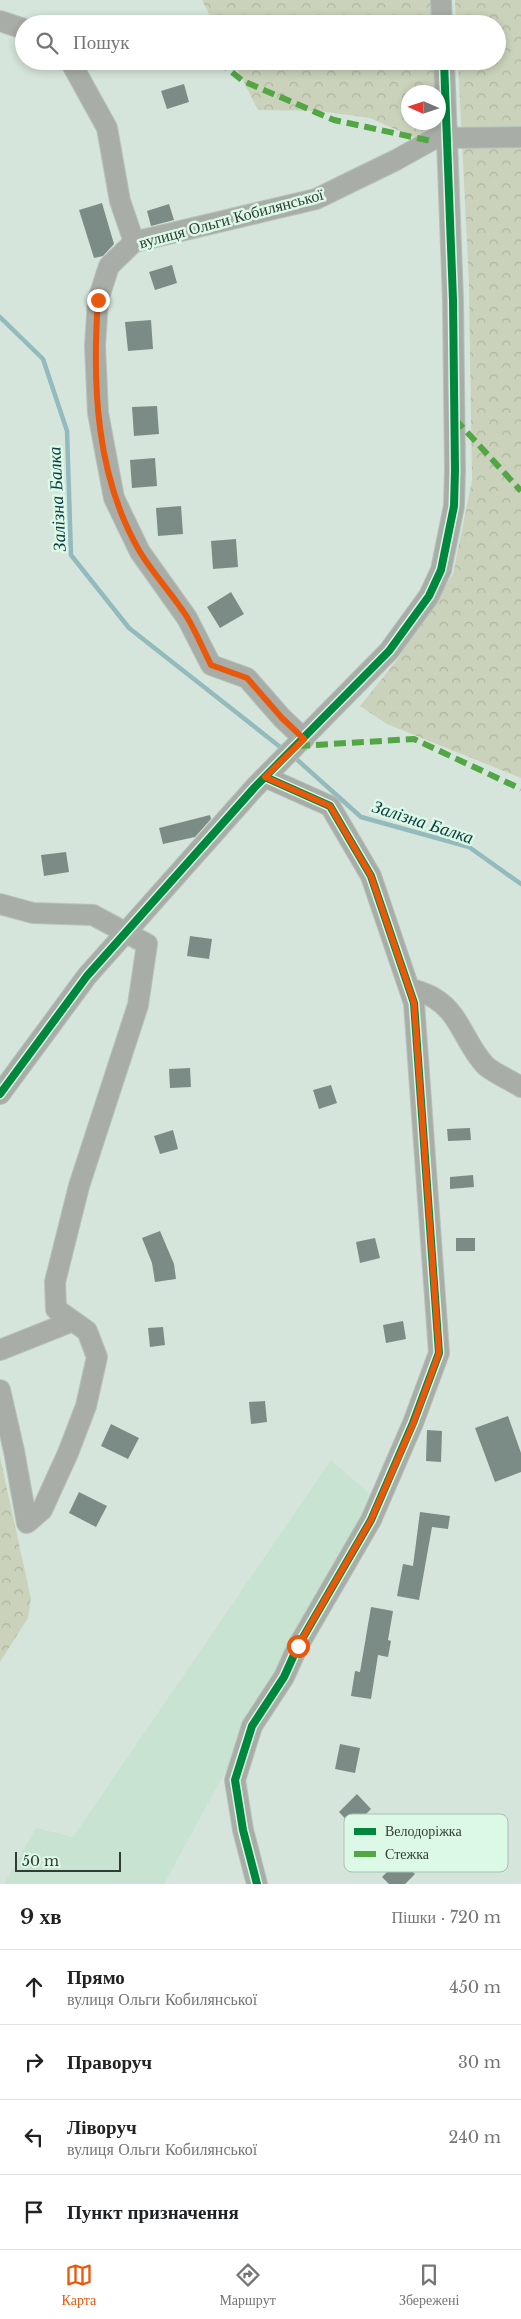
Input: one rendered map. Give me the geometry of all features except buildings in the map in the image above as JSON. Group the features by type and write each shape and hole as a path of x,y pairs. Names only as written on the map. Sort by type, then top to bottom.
{"street":[{"path":"441,0 442,15"},
{"path":"0,21 15,26"},
{"path":"75,70 107,128 120,201 134,242"},
{"path":"0,1094 87,976 266,776 389,651 410,624 428,596 441,570 454,506 456,470 448,135 444,70"},
{"path":"448,135 521,137"},
{"name":"вулиця Ольги Кобилянської","path":"300,743 282,718 247,678 211,665 187,618 140,552 114,498 98,412 95,346 98,300 109,266 134,242 316,199 448,135"},
{"path":"257,1884 243,1830 235,1780 252,1726 284,1677 298,1646 371,1520 413,1424 439,1353 414,1003 371,876 330,806 266,776"},
{"path":"0,904 34,913 93,915 147,944 138,1004 79,1186 55,1282 56,1309 87,1331 97,1358 86,1406 68,1453 42,1510 27,1523 14,1451 0,1390"},
{"path":"409,988 434,997 448,1008 460,1023 472,1048 486,1067 521,1087"},
{"path":"0,1350 73,1321"}],"shaded area":[{"path":"331,1460 374,1498 164,1884 4,1884 36,1828 73,1837"}],"green space":[{"path":"202,0 432,0 433,15 210,15"},
{"path":"455,0 521,0 521,778 387,724 360,706 397,660 453,574 472,480 469,284 458,70 506,70 506,15 456,15"},
{"path":"238,70 437,70 438,85 401,85 401,130 432,130 415,138 370,118 319,111 258,110"},
{"path":"0,1457 31,1599 28,1618 0,1662"}],"waterway":[{"name":"Залізна Балка","path":"0,317 43,359 67,431 71,555 129,628 284,750"},
{"name":"Залізна Балка","path":"293,756 361,817 469,847 521,884"}],"marked path":[{"path":"229,70 243,81 334,120 431,141"},
{"path":"455,419 521,491"},
{"path":"298,746 414,739 521,789"}],"cycle path":[{"path":"0,1094 87,976 255,787 389,651 429,596 441,570 454,506 455,470 453,300 444,70"},
{"path":"257,1884 243,1830 235,1780 252,1726 284,1677 298,1646 371,1520 413,1423 439,1353 414,1003 371,876 330,806 265,777"}],"route":[{"path":"98,300 95,346 98,412 114,498 140,552 187,618 211,665 247,678 282,718 304,739 265,777 330,806 371,876 414,1003 439,1353 413,1424 371,1520 298,1646"}]}
